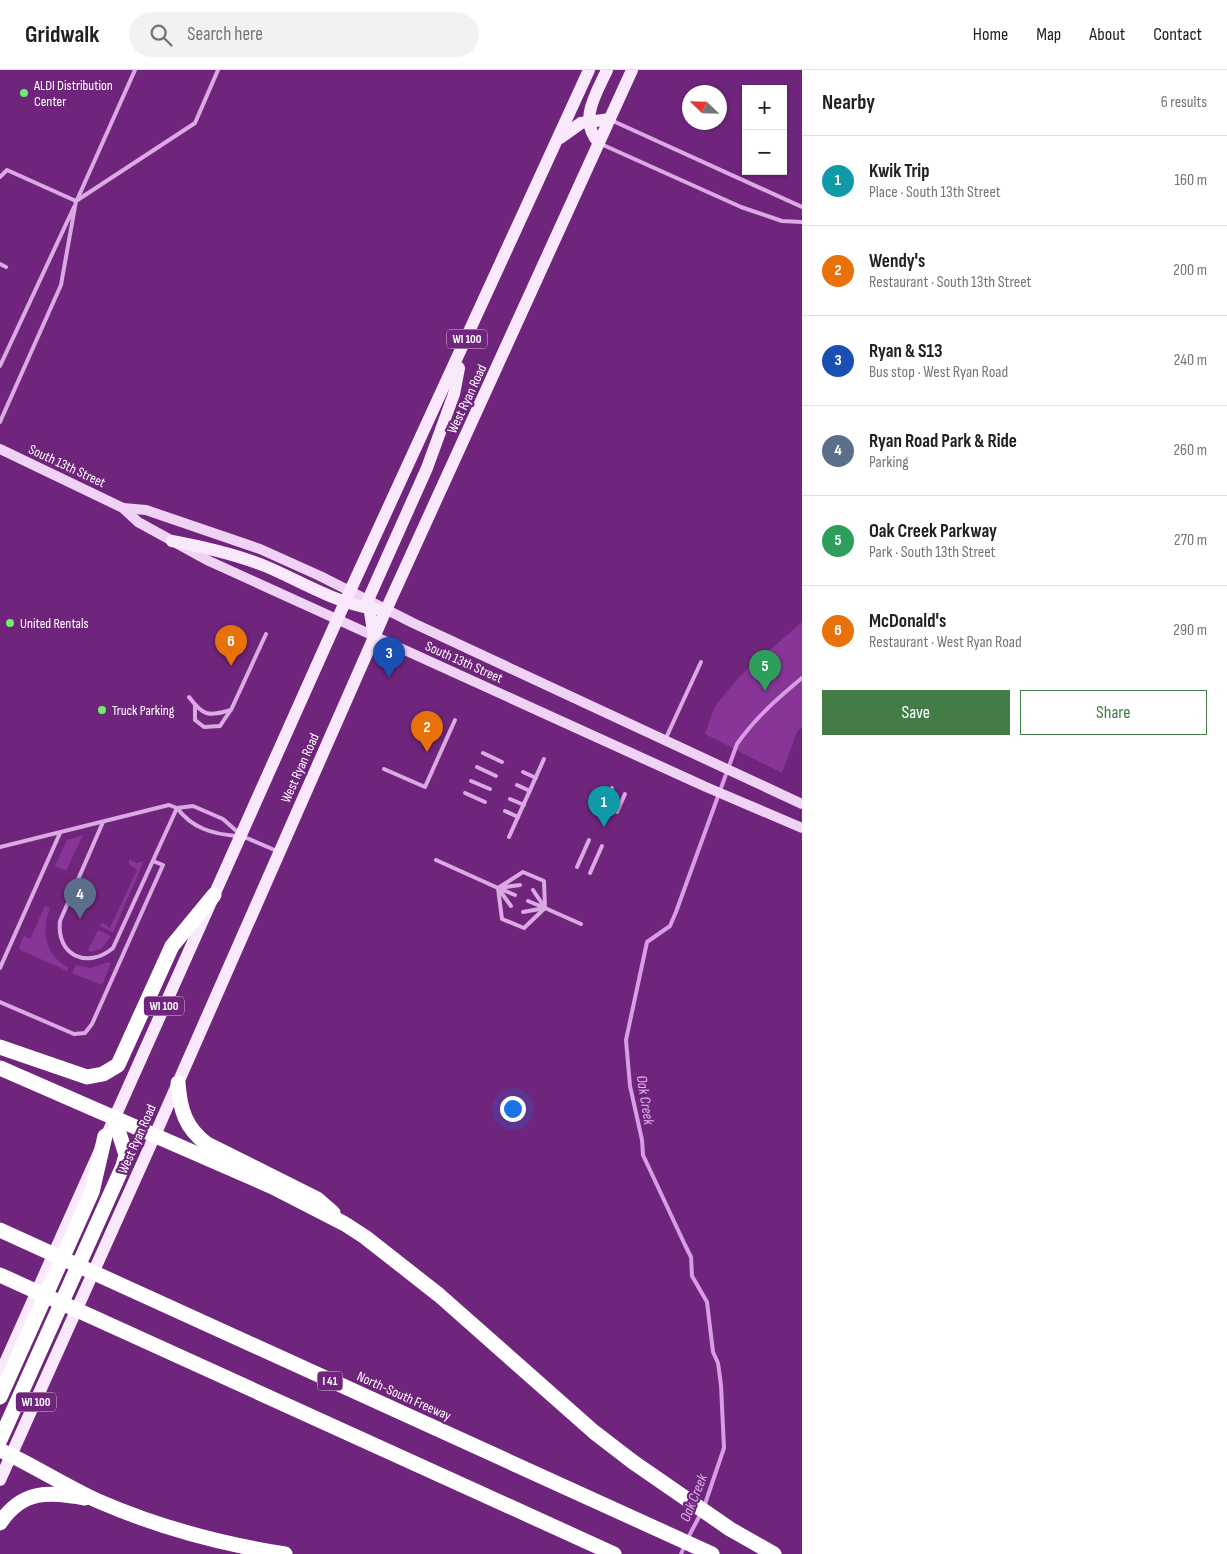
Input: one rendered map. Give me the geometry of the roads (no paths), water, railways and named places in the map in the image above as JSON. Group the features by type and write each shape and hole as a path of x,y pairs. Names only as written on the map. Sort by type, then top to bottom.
{"highway":[{"path":"0,1047 87,1077 103,1074 118,1065 172,946 214,895"},
{"path":"0,1068 273,1187 345,1224 365,1237 439,1295 594,1432 673,1492 730,1529 774,1554"},
{"path":"178,1083 182,1113 195,1136 207,1144 317,1199 345,1224"},
{"path":"114,1117 126,1155 123,1166 44,1341 2,1444 96,1500 141,1518 206,1538 285,1554"},
{"path":"0,1397 24,1333 68,1232 92,1192 106,1136"},
{"name":"North-South Freeway","path":"0,1230 710,1553"},
{"path":"0,1275 614,1554"},
{"path":"0,1523 16,1504 29,1497 55,1493 96,1500"}],"main road":[{"name":"West Ryan Road","path":"106,1136 348,597 589,70"},
{"path":"599,143 590,131 588,121 607,70"},
{"name":"West Ryan Road","path":"0,1480 2,1444 60,1348 374,636 632,70"},
{"path":"552,152 565,133 588,121 610,119"},
{"path":"374,636 368,604 427,468 454,394 462,349"},
{"path":"172,541 213,549 386,610"},
{"path":"0,1374 24,1333"}],"street":[{"name":"South 13th Street","path":"0,449 123,508 138,522 209,561 706,788 802,828"},
{"name":"South 13th Street","path":"123,508 146,510 244,543 348,597"},
{"name":"South 13th Street","path":"386,610 802,804"}],"lane":[{"path":"0,366 135,70"},
{"path":"0,422 61,285 76,201 195,123 218,70"},
{"path":"610,119 802,206"},
{"path":"599,143 741,207 782,221 802,222"},
{"path":"0,177 7,170 76,201"},
{"path":"0,264 6,266"},
{"path":"195,706 195,720 204,727 220,726 231,710 266,634"},
{"path":"665,740 701,662"},
{"path":"189,697 199,711 212,715 231,710"},
{"path":"384,769 425,787 455,720"},
{"path":"483,753 502,762"},
{"path":"509,837 544,759"},
{"path":"477,767 496,776"},
{"path":"523,772 536,778"},
{"path":"471,781 490,790"},
{"path":"517,785 530,791"},
{"path":"604,806 612,788"},
{"path":"465,793 485,802"},
{"path":"618,812 625,794"},
{"path":"510,799 524,805"},
{"path":"0,847 169,805 177,808 193,806 222,819 242,836 280,852"},
{"path":"177,808 186,820 217,834 242,836"},
{"path":"103,822 60,921 59,930 62,941 71,953 84,959 104,956 112,948 177,808"},
{"path":"505,811 518,817"},
{"path":"0,968 60,833"},
{"path":"577,867 589,840"},
{"path":"590,873 602,846"},
{"path":"436,860 516,895"},
{"path":"0,1002 74,1034 84,1033 92,1024 101,1006 163,865 153,861"},
{"path":"523,872 544,881 545,908 524,928 516,925 502,919 498,888 523,872"},
{"path":"498,888 520,885"},
{"path":"498,888 511,906"},
{"path":"532,890 545,908"},
{"path":"528,901 581,924"},
{"path":"523,912 545,908"}],"waterway":[{"name":"Oak Creek","path":"704,1507 724,1448 718,1363 713,1352 707,1302 692,1276 691,1257 643,1155 642,1140 630,1086 626,1040 647,942 670,926 737,744 759,717 802,678"},
{"name":"Oak Creek","path":"688,1538 701,1513"},
{"name":"Oak Creek","path":"681,1554 685,1545"}],"place":[{"name":"ALDI Distribution Center","path":"24,93"},
{"name":"United Rentals","path":"10,623"},
{"name":"McDonald's","path":"231,666"},
{"name":"Ryan & S13","path":"389,678"},
{"name":"Oak Creek Parkway","path":"765,691"},
{"name":"Truck Parking","path":"102,710"},
{"name":"Wendy's","path":"427,752"},
{"name":"Kwik Trip","path":"604,827"},
{"name":"Ryan Road Park & Ride","path":"80,919"}]}
